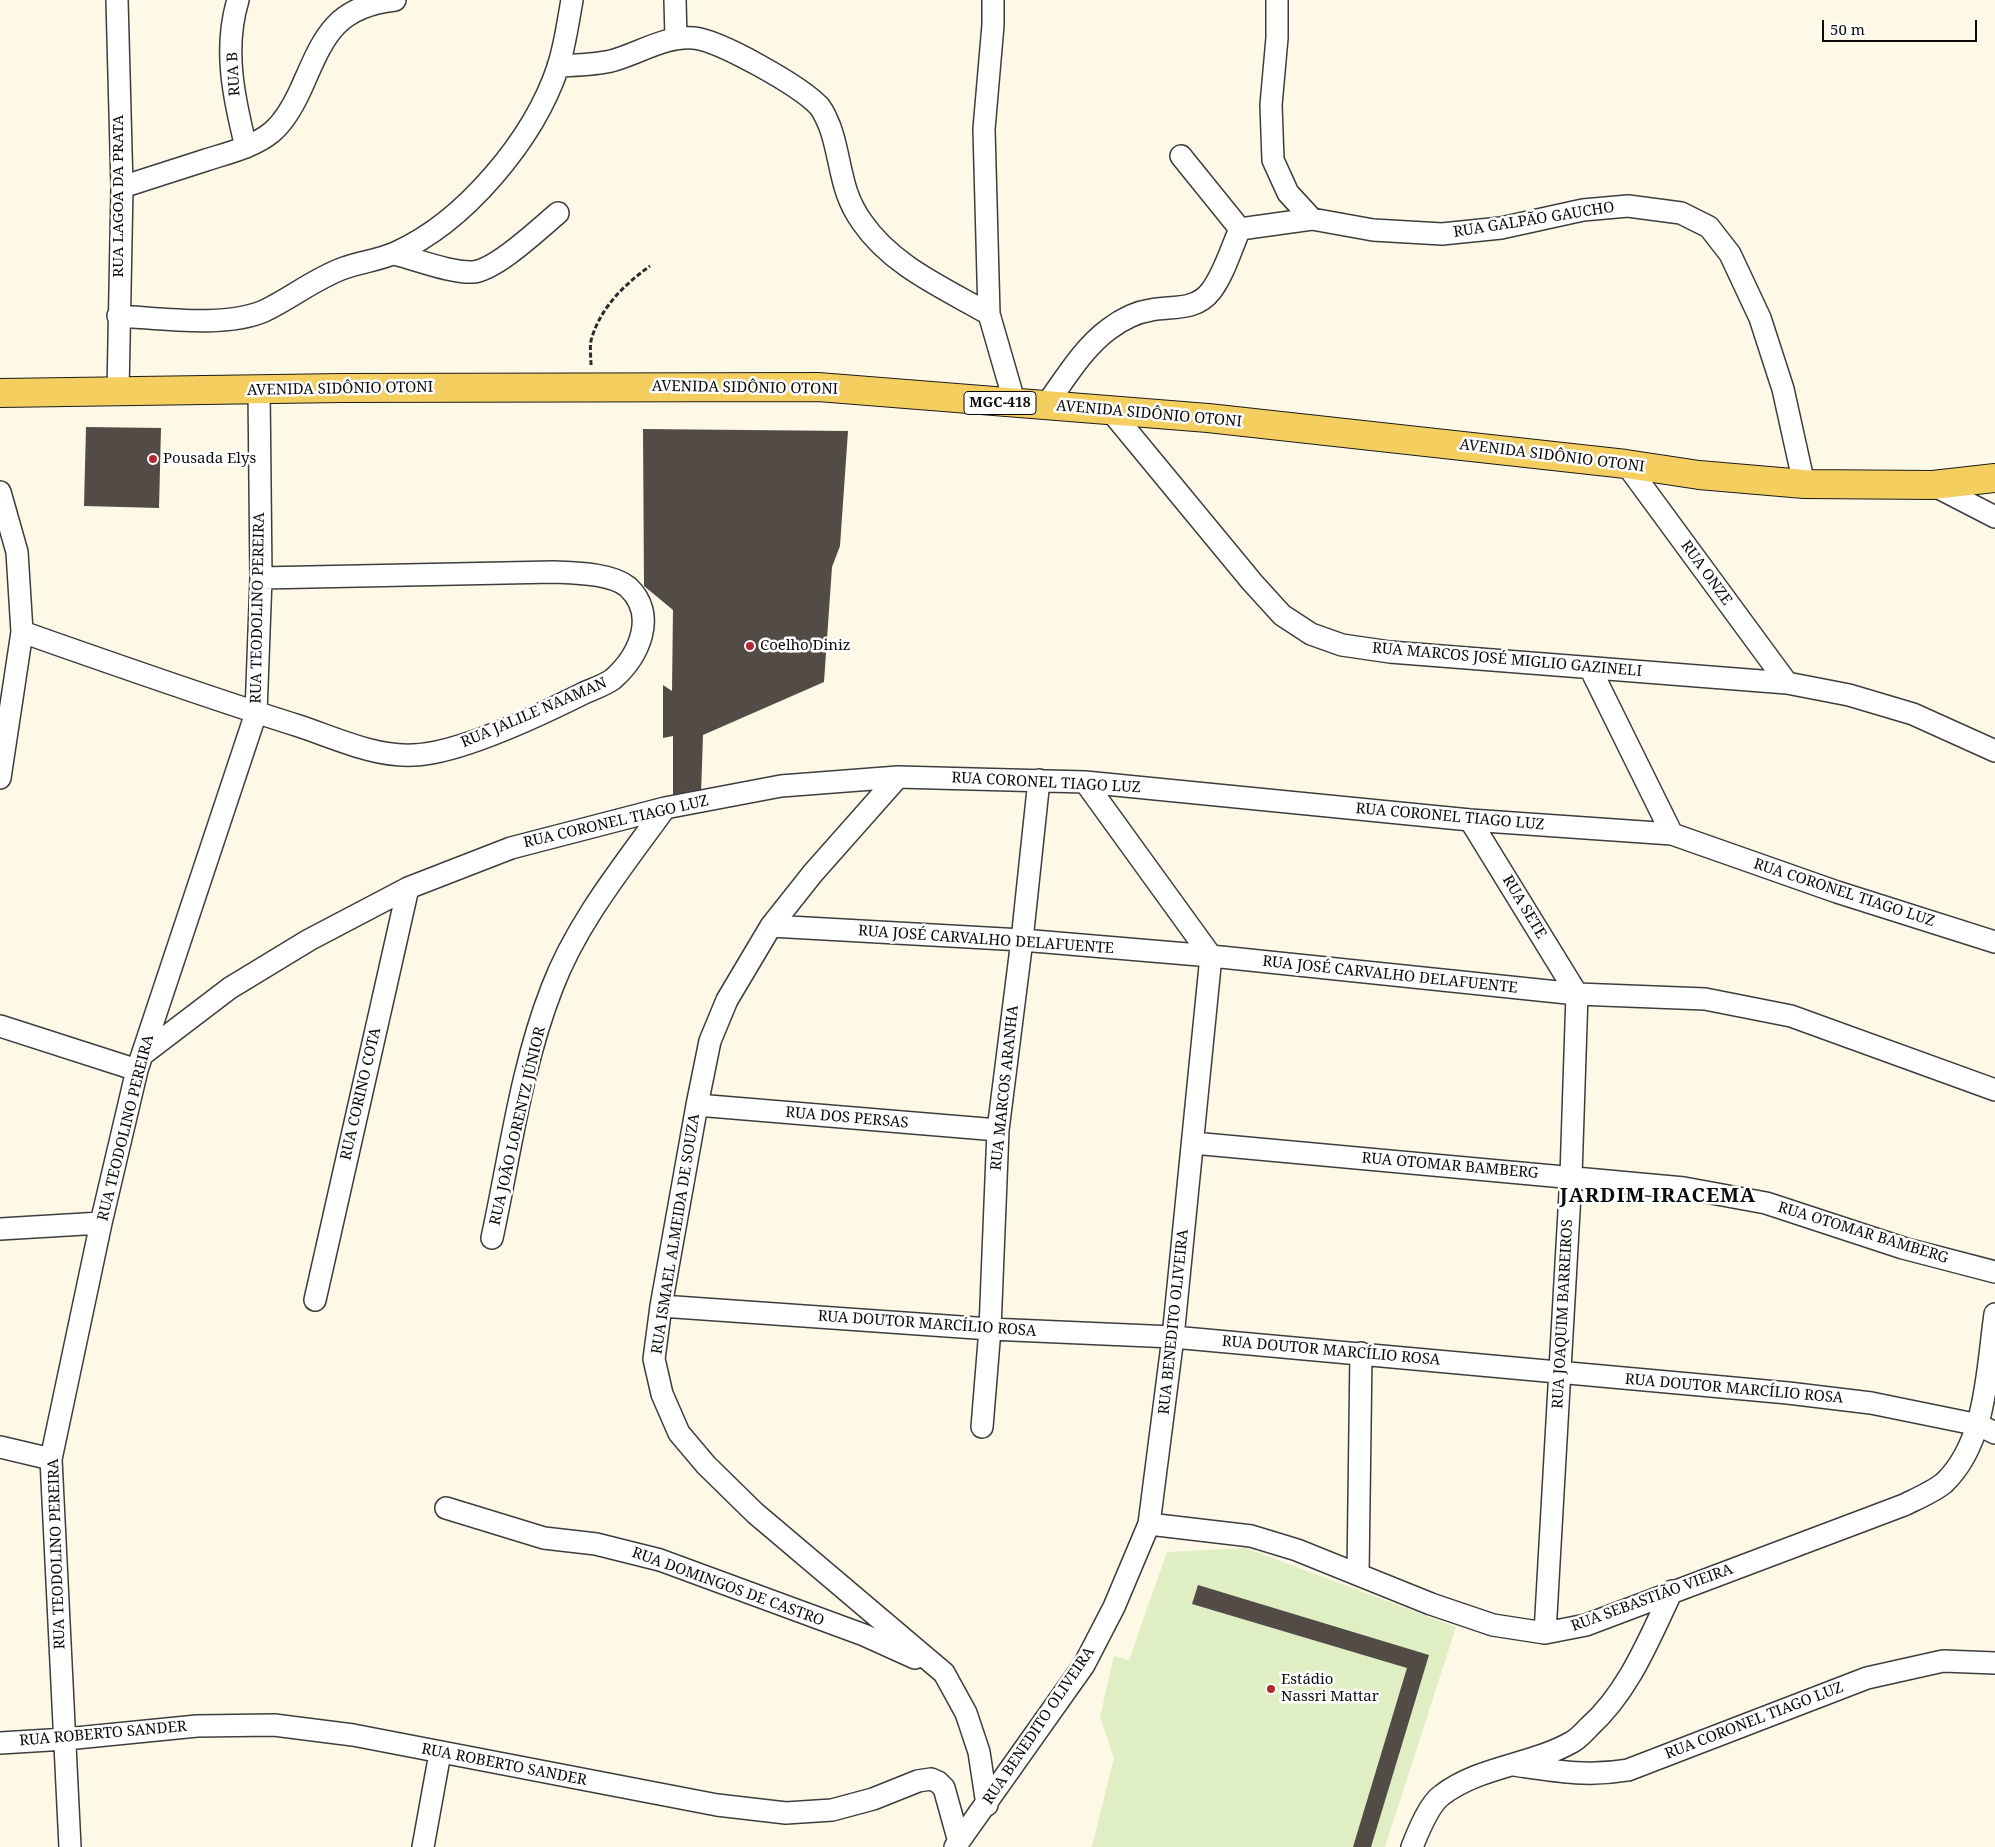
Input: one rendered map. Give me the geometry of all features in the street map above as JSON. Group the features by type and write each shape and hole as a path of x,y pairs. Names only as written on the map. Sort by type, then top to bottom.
{"main road":[{"name":"AVENIDA SIDÔNIO OTONI","path":"0,393 818,387 1208,418 1626,464 1699,475 1804,484 1933,485 1995,478"}],"street":[{"name":"RUA LAGOA DA PRATA","path":"118,0 122,187 118,392"},
{"name":"RUA B","path":"238,0 232,42 231,77 246,147"},
{"path":"122,187 246,147 272,132 292,108 323,42 335,24 351,13 376,2 394,0"},
{"path":"118,316 193,320 232,319 262,312 343,268 394,254 420,240 447,221 479,191 510,154 539,110 558,66 572,0"},
{"path":"675,0 676,38"},
{"path":"993,0 993,25 984,129 989,314 1014,404"},
{"path":"1276,0 1277,38 1271,105 1274,160 1288,193 1312,219"},
{"path":"558,66 609,62 676,38 694,38 711,42 800,90 820,108 832,133 845,193 861,222 886,252 989,314"},
{"path":"1046,405 1086,350 1110,328 1134,314 1187,306 1200,302 1210,292 1240,229 1181,156"},
{"name":"RUA GALPÃO GAUCHO","path":"1240,229 1312,219 1373,230 1442,234 1501,228 1583,210 1628,206 1681,213 1709,227 1730,254 1760,318 1783,389 1804,484"},
{"path":"394,254 452,269 470,272 480,271 514,250 558,213"},
{"name":"RUA TEODOLINO PEREIRA","path":"70,1847 51,1459 101,1223 139,1062 256,712 260,578 259,390"},
{"name":"RUA MARCOS JOSÉ MIGLIO GAZINELI","path":"1110,410 1252,582 1282,615 1311,634 1342,645 1390,652 1787,683 1848,695 1913,714 1995,751"},
{"name":"RUA ONZE","path":"1626,464 1787,683"},
{"path":"1933,485 1995,517"},
{"path":"0,492 17,552 22,632 0,778"},
{"name":"RUA JALILE NAAMAN","path":"22,632 378,752 413,755 444,750 489,735 612,680 631,658 643,634 643,610 627,587 596,574 553,572 260,578"},
{"path":"1590,668 1672,834"},
{"name":"RUA CORONEL TIAGO LUZ","path":"139,1062 230,988 309,940 408,888 510,848 665,808 781,786 898,777 1085,782 1470,820 1672,834 1837,892 1995,942"},
{"name":"RUA ISMAEL ALMEIDA DE SOUZA","path":"898,777 813,873 771,926 726,1000 710,1041 697,1105 661,1306 654,1359 662,1394 679,1433 706,1465 755,1513 944,1673 966,1713 979,1752 987,1805"},
{"name":"RUA MARCOS ARANHA","path":"982,1427 990,1330 998,1130 1022,940 1039,780"},
{"path":"1085,782 1211,956"},
{"name":"RUA JOÃO LORENTZ JÚNIOR","path":"492,1238 531,1055 552,987 576,937 665,808"},
{"name":"RUA SETE","path":"1470,820 1577,994"},
{"name":"RUA CORINO COTA","path":"315,1300 408,888"},
{"name":"RUA JOSÉ CARVALHO DELAFUENTE","path":"771,926 1022,940 1211,956 1577,994 1705,999 1791,1016 1995,1090"},
{"name":"RUA BENEDITO OLIVEIRA","path":"957,1845 1084,1666 1114,1607 1149,1524 1173,1337 1211,956"},
{"name":"RUA JOAQUIM BARREIROS","path":"1545,1633 1571,1176 1577,994"},
{"path":"0,1026 139,1062"},
{"name":"RUA DOS PERSAS","path":"697,1105 998,1130"},
{"name":"RUA OTOMAR BAMBERG","path":"1193,1143 1571,1176 1684,1188 1766,1203 1903,1248 1995,1272"},
{"path":"0,1229 101,1223"},
{"name":"RUA DOUTOR MARCÍLIO ROSA","path":"661,1306 990,1330 1173,1337 1361,1353 1788,1393 1871,1403 1987,1429"},
{"name":"RUA SEBASTIÃO VIEIRA","path":"1149,1524 1251,1536 1297,1550 1431,1604 1493,1625 1545,1633 1586,1625 1904,1505 1943,1484 1987,1429 1995,1314"},
{"path":"1358,1574 1361,1353"},
{"path":"0,1447 51,1459"},
{"name":"RUA DOMINGOS DE CASTRO","path":"446,1508 544,1538 596,1544 660,1560 864,1635 905,1652 944,1673"},
{"path":"1412,1847 1421,1825 1441,1795 1478,1775 1514,1765 1573,1742 1605,1712 1636,1666 1672,1591"},
{"name":"RUA CORONEL TIAGO LUZ","path":"1514,1765 1565,1773 1600,1775 1628,1770 1867,1678 1943,1661 1995,1663"},
{"name":"RUA ROBERTO SANDER","path":"0,1743 66,1739 197,1726 274,1725 353,1735 717,1805 786,1813 832,1810 873,1799 918,1782 931,1780 938,1782 944,1788 957,1845"},
{"path":"423,1847 440,1753"}],"path":[{"path":"591,388 591,339 605,309 623,286 650,266"}],"green space":[{"name":"Estádio Nassri Mattar","path":"1246,1548 1456,1627 1385,1847 1092,1847 1114,1758 1100,1717 1114,1656 1129,1660 1167,1552"}],"building":[{"path":"86,427 161,428 159,508 84,506"},
{"name":"Coelho Diniz","path":"643,429 848,431 840,546 832,567 824,682 703,735 701,794 673,798 673,736 663,738 663,685 672,691 673,610 644,586"},
{"path":"1198,1585 1429,1655 1371,1847 1353,1847 1407,1668 1192,1604"}],"place":[{"name":"Pousada Elys","path":"153,459"},
{"name":"Coelho Diniz","path":"750,646"},
{"name":"Estádio Nassri Mattar","path":"1271,1689"}],"district":[{"name":"JARDIM IRACEMA","path":"1658,1196"}]}
